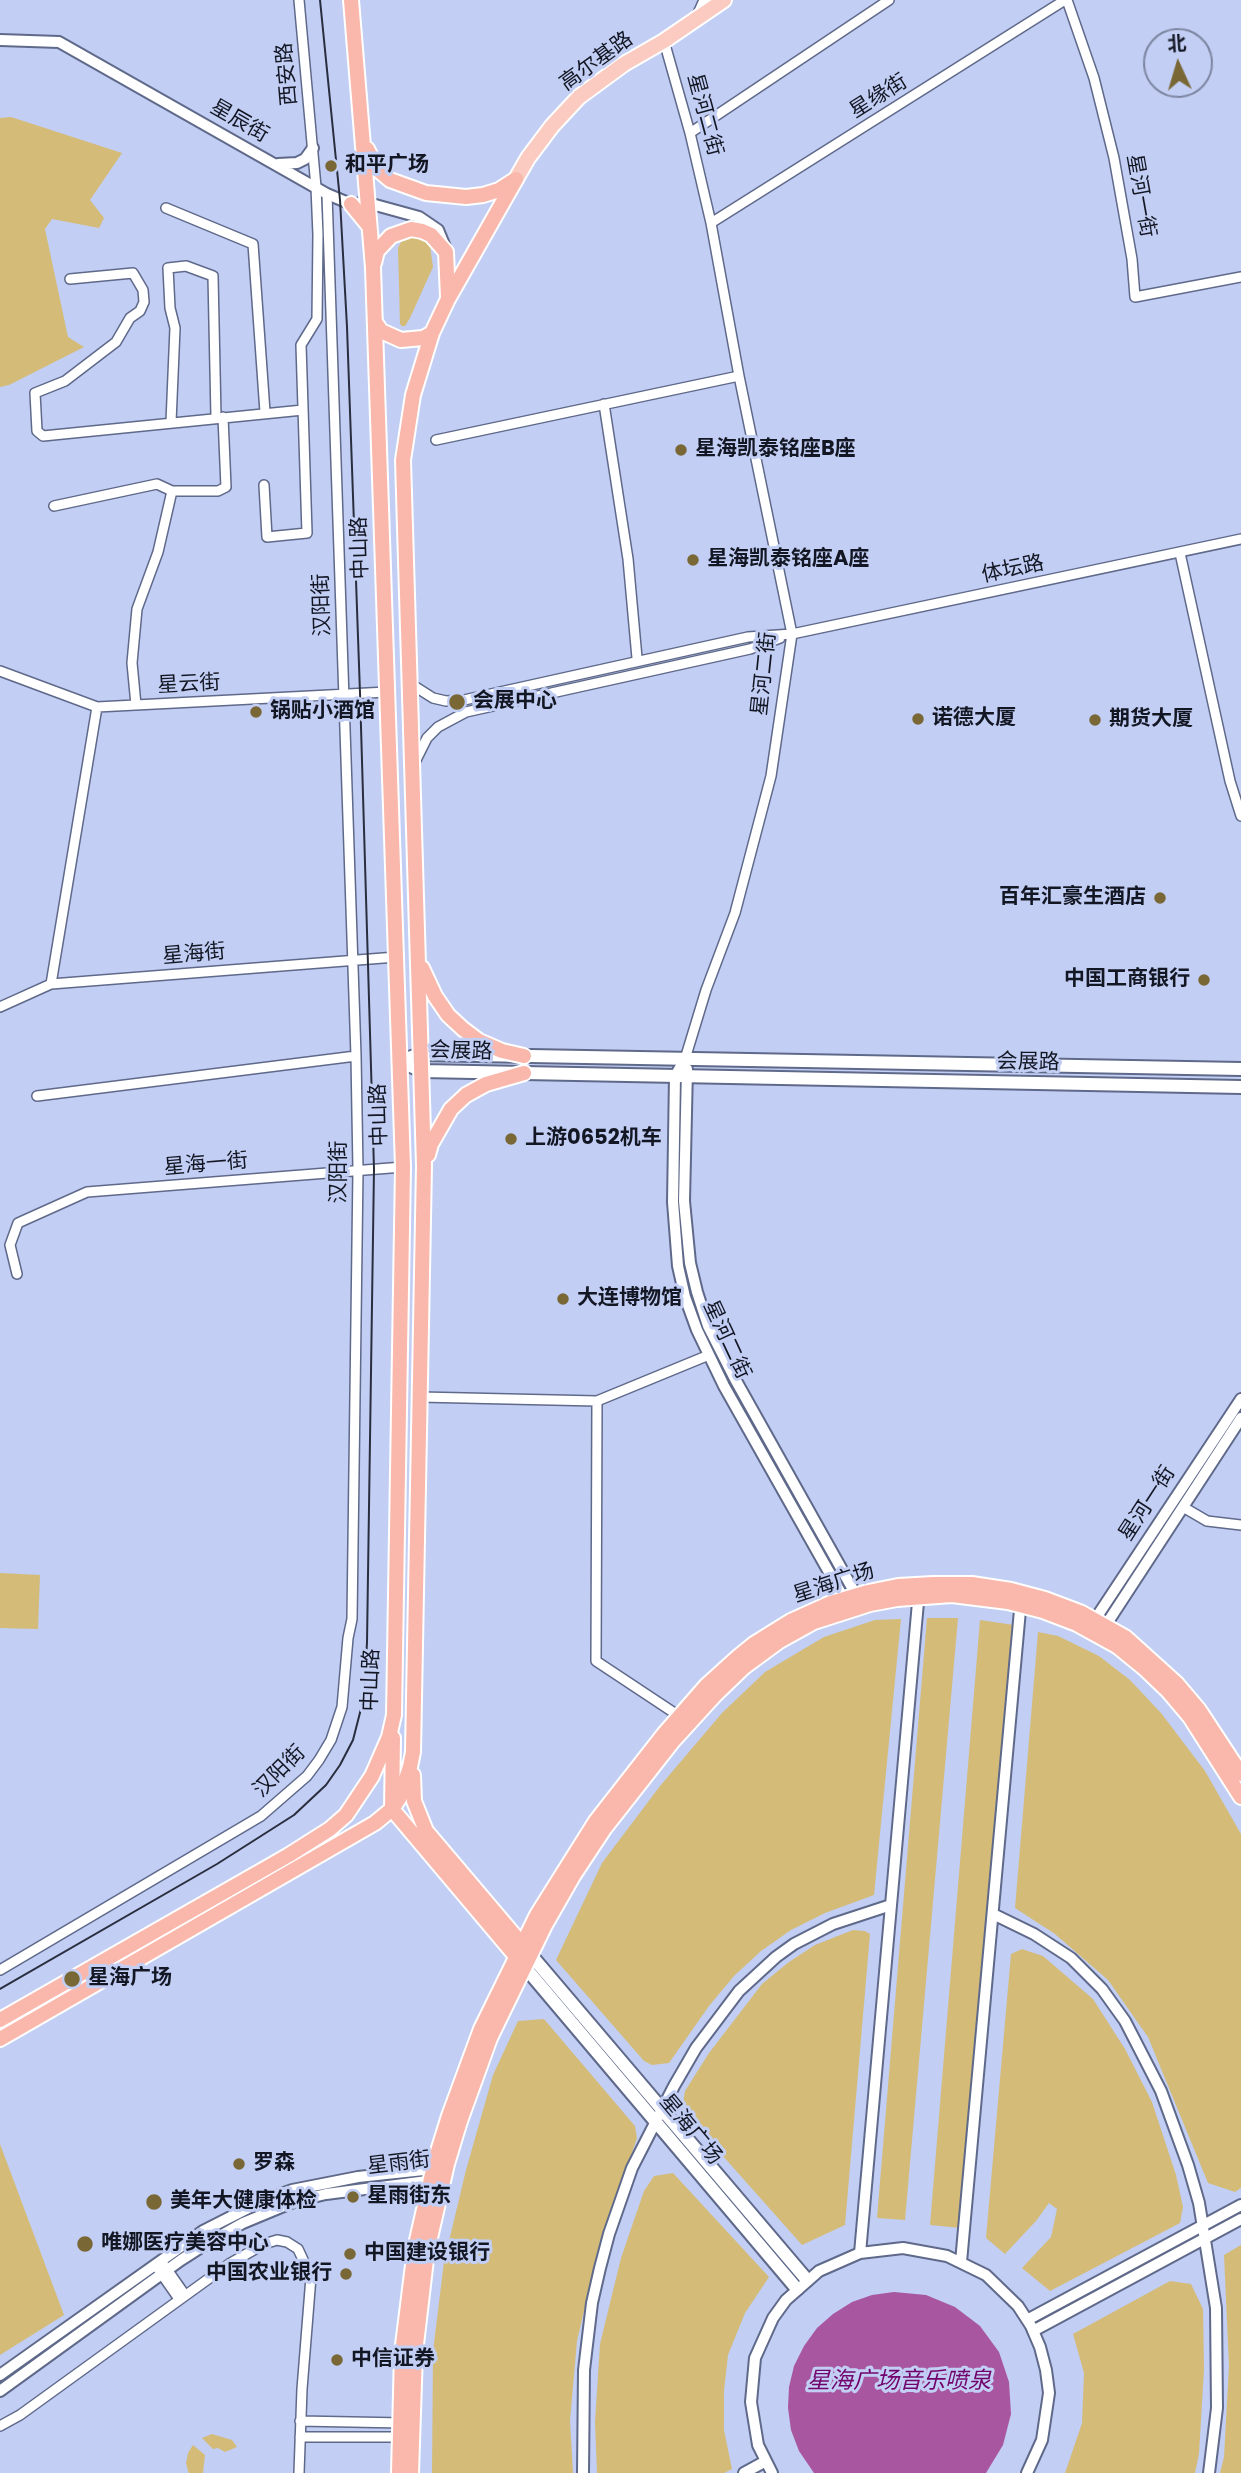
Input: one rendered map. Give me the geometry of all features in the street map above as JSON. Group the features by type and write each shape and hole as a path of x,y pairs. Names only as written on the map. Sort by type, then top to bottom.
{"highway":[{"name":"中山路","path":"0,2020 330,1829 346,1815 372,1776 389,1737 394,1715 403,1167 373,268 351,0"},
{"path":"362,138 377,169 390,180 426,193 466,197 483,195 499,190 516,179"},
{"name":"中山路","path":"0,2039 375,1824 392,1809 405,1782 413,1752 424,1166 403,460 413,395 432,333 448,299 516,179"},
{"path":"351,204 369,226"},
{"path":"373,268 377,251 391,236 411,229 431,235 446,252 448,299"},
{"path":"375,323 381,331 401,340 423,338 432,333"},
{"path":"418,952 424,975 448,1015 479,1041 524,1056"},
{"path":"424,1166 431,1144 451,1109 466,1095 486,1084 524,1073"},
{"name":"星海广场","path":"411,2473 409,2430 415,2353 436,2176 473,2051 523,1955 551,1891 588,1833 629,1777 684,1720 721,1671 754,1644 791,1621 853,1603 898,1586 919,1591 972,1584 1021,1599 1045,1599 1097,1628 1125,1637 1177,1684 1199,1710 1241,1774"},
{"name":"星海广场","path":"1097,1628 1168,1691 1190,1717 1241,1797"},
{"path":"392,1809 394,1715"},
{"name":"星海广场","path":"413,1752 414,1801 426,1831 523,1955"},
{"name":"星海广场","path":"392,1809 523,1955"},
{"name":"星海广场","path":"399,2473 409,2430"}],"main road":[{"name":"高尔基路","path":"516,179 552,125 579,97 624,64 664,41 724,0"},
{"name":"会展路","path":"399,1061 421,1054 1241,1069"},
{"name":"会展路","path":"399,1061 422,1070 1241,1087"},
{"path":"523,1955 661,2109 802,2285"},
{"name":"星海广场","path":"523,1955 655,2121 802,2285"}],"street":[{"name":"西安路","path":"264,485 267,537 307,533 301,345 317,319 316,187 299,0"},
{"path":"695,19 704,0"},
{"path":"690,133 889,0"},
{"name":"星缘街","path":"711,223 1066,0"},
{"name":"星河一街","path":"1066,0 1094,78 1114,158 1132,259 1135,297 1241,277"},
{"name":"星辰街","path":"0,40 59,41 327,194 351,204 368,203 419,217 438,230 446,252"},
{"name":"星河二街","path":"664,41 690,133 711,223 739,376 792,634 771,776 735,913 706,990 685,1059 674,1230 685,1297 697,1330 853,1603"},
{"path":"275,164 297,163 305,159 313,148"},
{"name":"汉阳街","path":"0,1970 261,1816 307,1776 331,1740 342,1707 352,1619 358,1170 327,194"},
{"path":"166,208 253,244 265,412"},
{"path":"54,506 157,484 172,491 218,491 226,487 219,417 213,276 186,267 168,268 170,308 175,328 172,422"},
{"path":"70,279 132,273 143,290 144,302 116,342 65,381 35,393 37,431 43,436 303,410"},
{"path":"436,439 739,376"},
{"path":"604,404 628,559 637,658"},
{"path":"136,705 132,663 137,609 158,552 172,491"},
{"name":"体坛路","path":"413,767 427,738 438,727 466,712 750,649 792,634 1241,539"},
{"path":"1180,552 1230,781 1241,816"},
{"name":"体坛路","path":"411,684 433,698 446,701 464,700 748,637 792,634"},
{"name":"星云街","path":"0,671 97,707 387,692"},
{"path":"51,984 97,707"},
{"name":"星海街","path":"0,1007 51,984 396,957"},
{"path":"37,1096 356,1056"},
{"name":"星河二街","path":"682,1076 684,1201 687,1241 696,1292 708,1326 853,1603"},
{"name":"星海一街","path":"17,1274 10,1245 18,1223 87,1192 403,1167"},
{"path":"420,1397 597,1401 709,1355"},
{"name":"星河一街","path":"1097,1628 1241,1399"},
{"path":"597,1401 596,1661 684,1720"},
{"name":"星河一街","path":"1097,1628 1183,1507 1241,1418"},
{"path":"1183,1507 1207,1521 1241,1525"},
{"path":"860,2253 919,1591"},
{"path":"961,2262 1021,1599"},
{"path":"583,2473 582,2403 592,2303 608,2234 621,2197 661,2109 696,2048 739,1991 761,1969 794,1944 814,1933 843,1920 891,1905"},
{"path":"993,1913 1034,1934 1071,1958 1102,1989 1145,2056 1171,2116 1188,2165 1203,2225 1216,2308 1217,2408 1209,2473"},
{"name":"星雨街","path":"0,2391 161,2268 203,2231 237,2213 292,2190 358,2176 436,2176"},
{"path":"1030,2326 1241,2205"},
{"path":"1030,2326 1241,2219"},
{"path":"0,2426 31,2408 229,2263 264,2244 287,2242 298,2249 311,2277 300,2421 299,2473"},
{"path":"771,2473 753,2423 751,2402 753,2369 763,2337 773,2318 802,2285 839,2261 860,2253 903,2248 925,2250 961,2262 986,2275 1003,2290 1030,2326 1046,2370 1049,2393 1042,2440 1027,2473"},
{"path":"161,2268 182,2297"},
{"name":"星雨街","path":"0,2375 161,2268"},
{"path":"300,2421 409,2430"},
{"path":"300,2438 409,2430"},
{"path":"744,2473 766,2461"}],"shaded area":[{"path":"11,117 122,153 90,200 104,218 99,228 52,219 45,229 68,337 84,347 0,387 0,118"},
{"path":"421,236 430,246 433,267 410,318 405,326 402,326 398,248 402,240"},
{"path":"0,1573 40,1575 38,1629 0,1628"},
{"path":"927,1618 958,1618 905,2220 877,2218"},
{"path":"901,1619 874,1895 825,1913 791,1930 761,1951 734,1976 709,2006 669,2063 652,2065 644,2061 556,1960 602,1863 660,1786 722,1713 765,1672 824,1637 875,1620"},
{"path":"980,1620 1014,1625 961,2228 930,2225"},
{"path":"1038,1632 1058,1636 1099,1656 1130,1680 1161,1713 1205,1771 1241,1834 1241,2188 1235,2192 1208,2183 1148,2037 1108,1980 1055,1934 1015,1908"},
{"path":"853,1930 870,1934 845,2225 802,2245 690,2119 683,2102 685,2091 709,2053 762,1984 815,1945"},
{"path":"1022,1949 1043,1956 1093,1999 1125,2049 1152,2102 1176,2175 1183,2207 1180,2223 1050,2291 1022,2268 1051,2237 1057,2209 1049,2203 1005,2254 986,2238 1011,1954"},
{"path":"544,2019 635,2126 637,2138 597,2255 577,2341 570,2421 573,2473 432,2473 433,2351 444,2262 466,2170 493,2075 518,2021"},
{"path":"0,2144 64,2315 0,2355"},
{"path":"673,2173 769,2277 745,2313 728,2355 724,2430 732,2469 724,2473 597,2473 595,2422 600,2344 621,2258 644,2191 654,2176"},
{"path":"1241,2245 1241,2473 1220,2473 1224,2457 1229,2366 1224,2255"},
{"path":"1170,2281 1191,2284 1203,2309 1204,2369 1199,2454 1195,2473 1065,2473 1082,2423 1084,2373 1073,2334"},
{"path":"212,2434 232,2440 237,2447 225,2452 218,2448 213,2449 202,2438"},
{"path":"193,2445 205,2455 203,2473 188,2471 186,2463"}],"water":[{"name":"星海广场音乐喷泉","path":"894,2292 926,2295 955,2307 980,2326 999,2352 1009,2382 1011,2414 1003,2445 986,2473 814,2473 799,2451 791,2430 789,2387 794,2366 804,2346 817,2328 852,2302 872,2295"}],"tram line":[{"path":"0,1989 217,1864 294,1815 326,1785 340,1765 353,1740 364,1697 374,1169 347,327 340,200 320,0"}],"place":[{"name":"和平广场","path":"331,166"},
{"name":"星海凯泰铭座B座","path":"681,450"},
{"name":"星海凯泰铭座A座","path":"693,560"},
{"name":"会展中心","path":"457,702"},
{"name":"锅贴小酒馆","path":"256,712"},
{"name":"诺德大厦","path":"918,719"},
{"name":"期货大厦","path":"1095,720"},
{"name":"百年汇豪生酒店","path":"1160,898"},
{"name":"中国工商银行","path":"1204,980"},
{"name":"上游0652机车","path":"511,1139"},
{"name":"大连博物馆","path":"563,1299"},
{"name":"星海广场","path":"72,1979"},
{"name":"罗森","path":"239,2164"},
{"name":"星雨街东","path":"353,2197"},
{"name":"美年大健康体检","path":"154,2202"},
{"name":"唯娜医疗美容中心","path":"85,2244"},
{"name":"中国建设银行","path":"350,2254"},
{"name":"中国农业银行","path":"346,2274"},
{"name":"中信证券","path":"337,2360"}]}
